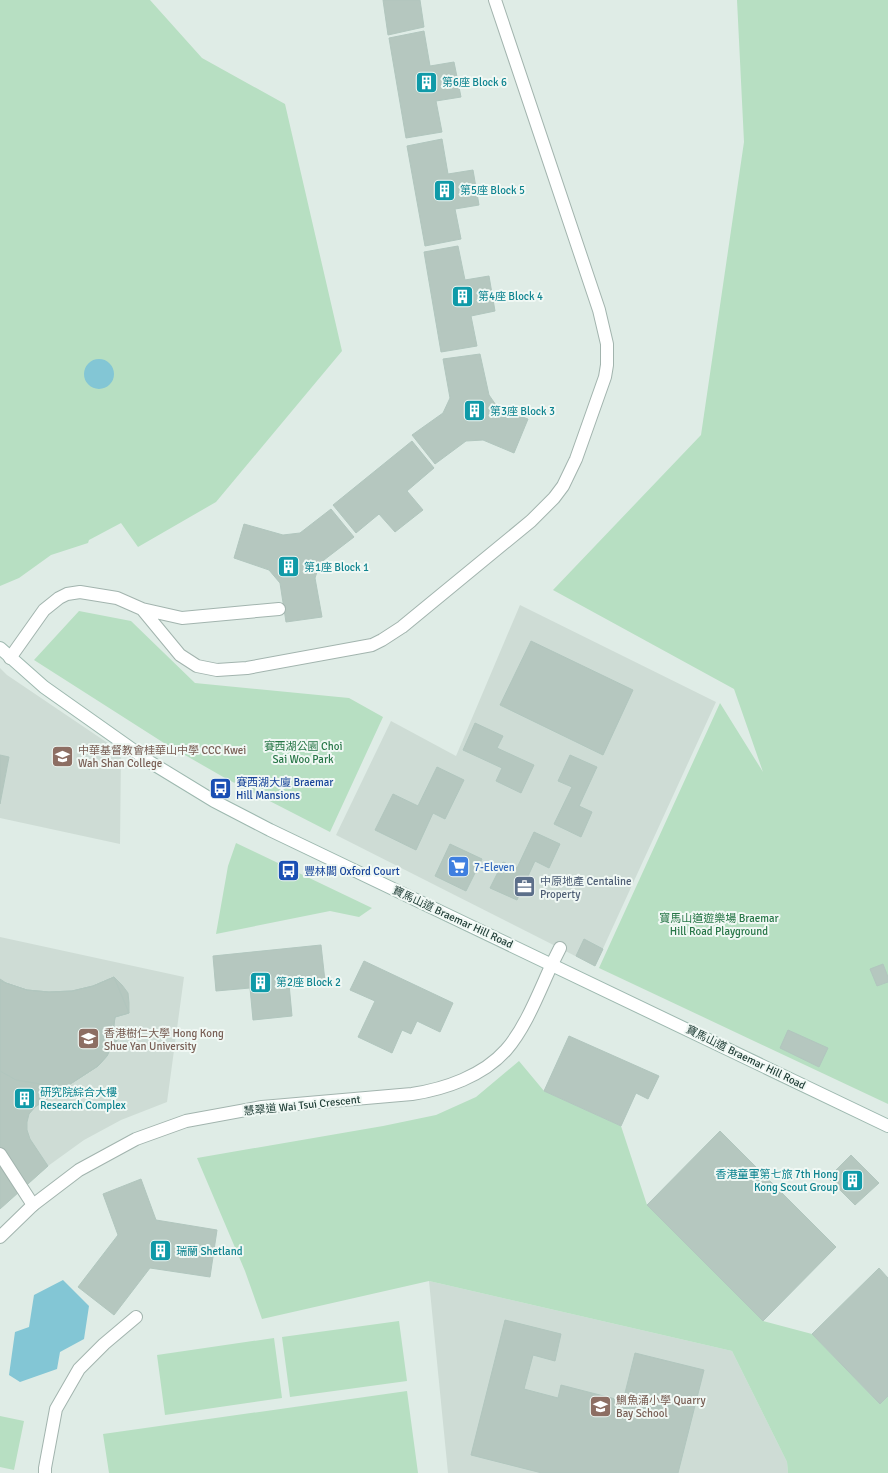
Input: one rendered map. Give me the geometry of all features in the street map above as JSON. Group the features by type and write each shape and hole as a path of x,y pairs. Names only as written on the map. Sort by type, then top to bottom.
{"street":[{"path":"142,609 180,655 197,666 217,670 247,668 372,645 402,627 531,521 554,498 563,486 576,459 602,388 607,365 607,344 599,310 495,0"},
{"path":"10,658 44,610 59,598 67,594 80,592 118,598 142,609 182,618 279,609"},
{"name":"寶馬山道 Braemar Hill Road","path":"0,648 44,687 73,708 150,762 214,801 270,830 888,1126"},
{"name":"慧翠道 Wai Tsui Crescent","path":"0,1237 33,1205 79,1170 136,1139 186,1121 262,1107 412,1094 431,1091 454,1084 488,1066 506,1050 520,1030 560,948"},
{"path":"0,1154 33,1205"},
{"path":"45,1473 56,1409 79,1370 104,1344 136,1317"}],"shaded area":[{"path":"520,605 716,702 595,966 336,835 391,721 456,756"},
{"name":"中華基督教會桂華山中學 CCC Kwei Wah Shan College","path":"0,668 7,675 121,752 120,844 0,818 0,804 9,757 0,755"},
{"name":"香港樹仁大學 Hong Kong Shue Yan University","path":"0,937 184,977 167,1102 121,1120 84,1140 48,1166 0,1209"},
{"name":"鰂魚涌小學 Quarry Bay School","path":"429,1281 732,1351 787,1462 788,1473 448,1473"}],"green space":[{"path":"0,0 150,0 202,58 285,104 342,351 216,502 138,547 121,523 89,540 88,543 51,555 19,578 0,586"},
{"name":"寶馬山道遊樂場 Braemar Hill Road Playground","path":"737,0 888,0 888,1104 599,968 720,703 763,772 734,689 553,590 701,435 744,142"},
{"name":"賽西湖公園 Choi Sai Woo Park","path":"79,611 131,621 195,683 349,698 383,717 330,832 225,778 164,743 34,660"},
{"path":"236,843 372,908 359,917 330,911 216,934 228,866"},
{"path":"519,1061 544,1091 621,1126 647,1205 763,1321 812,1334 880,1404 888,1396 888,1473 788,1473 787,1462 732,1351 429,1281 262,1319 245,1271 197,1158 383,1126 436,1115 476,1097"},
{"path":"399,1321 407,1381 290,1397 282,1337"},
{"path":"274,1338 282,1398 165,1415 157,1355"},
{"path":"407,1391 418,1473 109,1473 103,1434"},
{"path":"0,1416 24,1421 14,1470 0,1467"}],"water":[{"path":"99,359 109,364 114,374 109,384 99,389 89,384 84,374 89,364"},
{"path":"63,1280 89,1306 84,1339 60,1352 57,1369 20,1382 9,1375 15,1332 29,1327 34,1295"}],"building":[{"path":"383,0 420,0 424,27 388,35"},
{"name":"第6座 Block 6","path":"424,31 430,66 454,62 461,97 436,101 442,132 406,138 389,38"},
{"name":"第5座 Block 5","path":"442,139 448,174 473,170 479,205 455,209 461,239 425,246 407,146"},
{"name":"第4座 Block 4","path":"458,246 465,280 489,276 495,311 471,316 477,346 441,352 424,252"},
{"name":"第3座 Block 3","path":"480,354 489,395 498,408 528,419 514,453 483,440 466,441 435,464 412,435 443,413 450,398 443,359"},
{"path":"412,441 434,468 407,491 423,510 395,532 379,514 356,533 333,505"},
{"name":"第1座 Block 1","path":"331,509 354,537 320,563 315,578 322,617 286,622 280,583 269,570 234,558 244,524 283,535 300,533"},
{"path":"531,641 633,690 603,755 500,705"},
{"path":"475,723 503,736 497,748 534,765 521,793 496,781 502,768 463,750"},
{"path":"0,755 9,757 0,804"},
{"path":"570,755 597,767 579,806 592,812 581,837 554,824 572,787 558,781"},
{"path":"437,767 464,780 445,819 433,813 416,850 375,830 393,794 418,806"},
{"path":"534,832 560,844 549,868 535,861 517,900 490,888 503,862 517,868"},
{"name":"7-Eleven","path":"450,844 482,859 466,891 435,876"},
{"path":"584,939 603,949 595,966 576,956"},
{"name":"第2座 Block 2","path":"321,945 325,981 289,984 292,1016 253,1020 250,988 216,991 213,956"},
{"path":"364,961 453,1003 440,1032 417,1021 411,1034 402,1030 392,1053 358,1037 375,1001 350,990"},
{"path":"883,964 888,977 888,982 877,986 870,969"},
{"name":"研究院綜合大樓 Research Complex","path":"114,977 129,1013 115,1017 113,1032 117,1035 118,1039 112,1045 107,1056 98,1066 64,1088 16,1080 0,1071 0,981 27,990 49,992 72,991 93,986"},
{"name":"研究院綜合大樓 Research Complex","path":"114,977 128,993 129,1003 129,1013 115,1017 113,1032 117,1035 118,1039 112,1045 107,1056 98,1066 35,1107 29,1114 27,1130 30,1139 48,1166 0,1209 0,979 6,983 27,990 49,992 72,991 93,986"},
{"path":"788,1030 828,1048 819,1067 780,1048"},
{"path":"569,1036 659,1076 648,1099 636,1093 621,1126 544,1091"},
{"path":"720,1131 836,1247 763,1321 647,1205"},
{"name":"香港童軍第七旅 7th Hong Kong Scout Group","path":"851,1155 879,1183 855,1205 828,1178"},
{"name":"瑞蘭 Shetland","path":"141,1179 156,1220 217,1230 210,1277 150,1268 114,1315 78,1287 118,1235 103,1194"},
{"path":"879,1268 888,1278 888,1396 880,1404 812,1334"},
{"path":"505,1320 561,1334 555,1361 533,1355 524,1389 558,1398 561,1385 623,1401 635,1353 704,1370 678,1473 542,1473 471,1455"}],"place":[{"name":"第6座 Block 6","path":"427,82"},
{"name":"第5座 Block 5","path":"445,190"},
{"name":"第4座 Block 4","path":"462,296"},
{"name":"第3座 Block 3","path":"475,411"},
{"name":"第1座 Block 1","path":"289,567"},
{"name":"中華基督教會桂華山中學 CCC Kwei Wah Shan College","path":"63,756"},
{"name":"賽西湖大廈 Braemar Hill Mansions","path":"220,788"},
{"name":"7-Eleven","path":"458,867"},
{"name":"豐林閣 Oxford Court","path":"289,871"},
{"name":"中原地產 Centaline Property","path":"525,887"},
{"name":"第2座 Block 2","path":"261,982"},
{"name":"香港樹仁大學 Hong Kong Shue Yan University","path":"88,1039"},
{"name":"研究院綜合大樓 Research Complex","path":"25,1098"},
{"name":"香港童軍第七旅 7th Hong Kong Scout Group","path":"853,1180"},
{"name":"瑞蘭 Shetland","path":"160,1251"},
{"name":"鰂魚涌小學 Quarry Bay School","path":"600,1406"}]}
